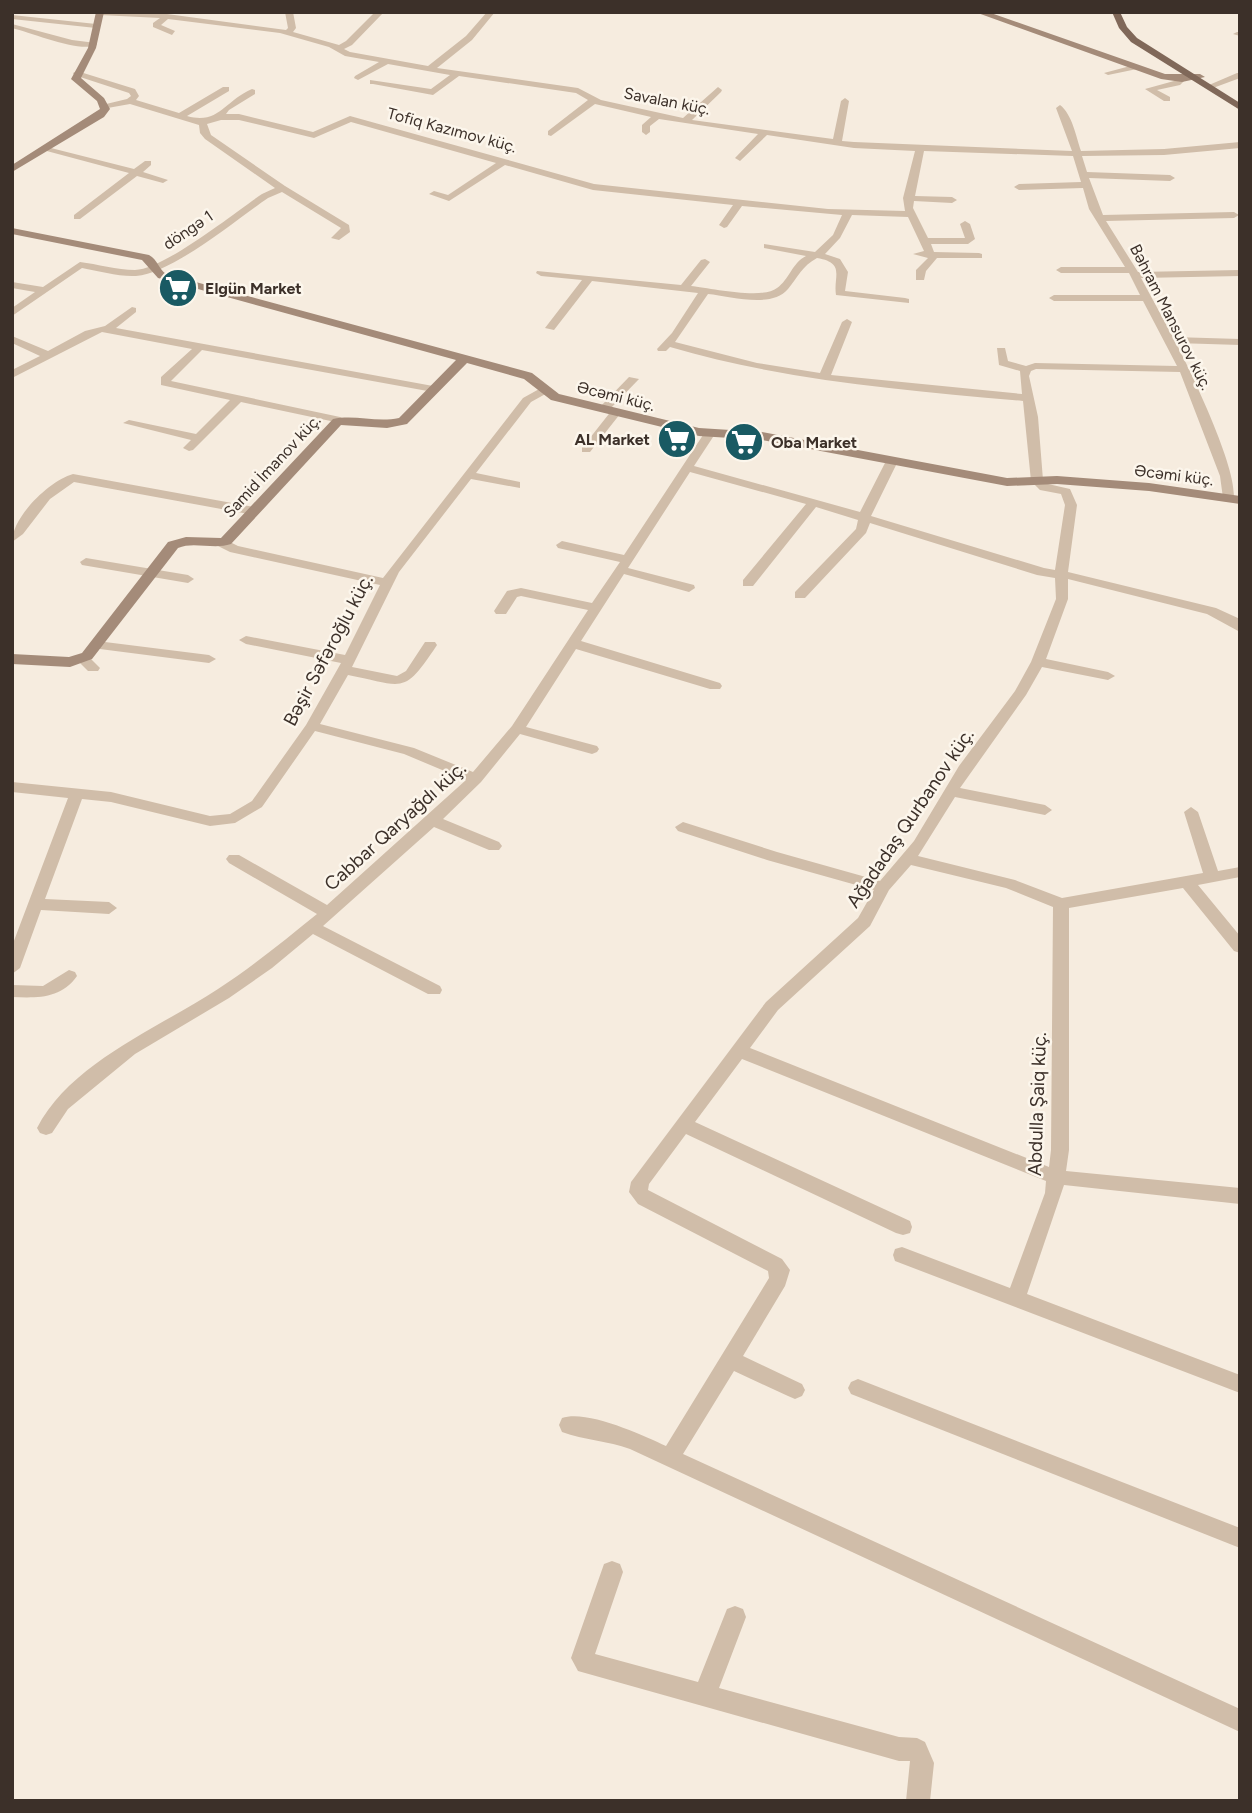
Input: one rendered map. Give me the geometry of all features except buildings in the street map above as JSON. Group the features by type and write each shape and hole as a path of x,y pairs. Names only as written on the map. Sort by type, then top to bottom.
{"main road":[{"path":"1116,12 1122,28 1134,40 1240,102"},
{"path":"1123,12 1130,28 1141,39 1240,107"}],"street":[{"path":"287,33 292,28 289,12"},
{"path":"338,49 349,43 380,12"},
{"path":"431,68 469,38 491,12"},
{"path":"979,12 1134,67 1182,79 1197,78"},
{"path":"100,13 93,45 77,73 78,81 101,100 105,107"},
{"name":"Savalan küç.","path":"100,13 167,16 287,33 338,49 344,54 457,74 578,91 594,100 685,121 837,143 920,149 1077,154 1238,147"},
{"path":"167,16 156,25 172,33"},
{"path":"12,17 96,26"},
{"path":"12,26 72,43 93,45"},
{"path":"12,34 25,29"},
{"path":"358,78 385,62"},
{"path":"1108,73 1134,67"},
{"path":"77,73 132,91 135,96 130,101"},
{"path":"373,82 433,92 457,74"},
{"path":"1213,85 1240,75"},
{"path":"1167,99 1149,89 1177,83 1182,79"},
{"path":"180,116 226,89"},
{"path":"685,121 718,90"},
{"path":"220,117 226,108 252,92"},
{"path":"551,133 594,100"},
{"path":"12,169 101,115 105,107 130,101 202,123 205,127 204,133 208,137 282,188 346,227 345,232 336,238"},
{"path":"837,143 845,102"},
{"name":"Bəhram Mansurov küç.","path":"1060,108 1090,201 1134,272 1184,369 1234,499"},
{"path":"646,132 646,125 658,115"},
{"name":"Tofiq Kazımov küç.","path":"202,123 220,117 239,117 314,135 350,119 593,187 848,213 909,214"},
{"path":"740,158 766,131"},
{"path":"46,148 163,180"},
{"path":"920,149 908,198 909,214 932,254 932,262 921,271 920,278"},
{"path":"1126,153 1136,166"},
{"path":"433,194 449,198 505,161"},
{"path":"77,217 148,163"},
{"path":"1019,187 1085,180 1170,177"},
{"name":"döngə 1","path":"12,313 80,265 136,273 154,268 176,257 265,196 282,188"},
{"path":"908,198 952,200"},
{"path":"724,225 740,202"},
{"path":"541,273 754,298 774,295 782,290 802,262 816,255 841,231 848,213"},
{"path":"1100,219 1234,215"},
{"path":"926,241 968,241 970,239 965,224"},
{"name":"Əcəmi küç.","path":"12,231 145,257 152,261 159,274 178,281 528,376 555,397 709,434 762,436 996,480 1149,487 1234,499"},
{"path":"767,246 827,257 841,267 843,272 840,293 905,301"},
{"path":"918,254 979,256"},
{"path":"682,290 705,262"},
{"path":"1061,270 1240,273"},
{"path":"550,328 589,278"},
{"path":"12,285 44,290"},
{"path":"704,292 665,346 824,378 1029,398"},
{"path":"1054,298 1146,298"},
{"path":"107,330 132,310"},
{"path":"824,378 847,321"},
{"path":"12,375 89,333 107,330 433,389"},
{"path":"13,340 47,355"},
{"path":"1169,340 1240,342"},
{"path":"201,346 165,379 164,383 340,420"},
{"path":"1001,350 1003,363 1026,369 1035,366 1184,369"},
{"name":"Samid İmanov küç.","path":"12,659 88,663 97,645 169,549 181,541 210,545 222,543 340,420 397,424 409,417 464,359"},
{"path":"1026,369 1024,376 1029,398 1037,481"},
{"path":"586,450 633,379"},
{"name":"Bəşir Səfəroğlu küç.","path":"12,786 136,802 196,819 223,822 247,812 257,804 312,726 346,665 386,582 527,400 545,390"},
{"path":"189,448 238,399"},
{"path":"129,424 199,438"},
{"name":"Cabbar Qaryağdı küç.","path":"46,1128 62,1104 75,1091 130,1049 223,994 312,927 434,821 476,779 517,729 575,644 709,434"},
{"path":"800,595 862,530 863,517 892,461"},
{"path":"689,468 814,502 1029,569 1084,578 1136,594 1211,611 1235,622 1240,628"},
{"path":"470,475 516,485"},
{"path":"12,538 36,507 64,481 73,478 254,511"},
{"name":"Ağadadaş Qurbanov küç.","path":"670,1457 778,1280 780,1270 775,1265 644,1199 638,1192 640,1182 772,1006 864,922 883,887 909,859 964,769 1021,692 1038,662 1062,599 1061,575 1070,498 1066,492 1044,486 1037,481"},
{"path":"748,583 814,502"},
{"path":"12,519 26,522"},
{"path":"222,543 234,549 386,582"},
{"path":"562,545 689,589"},
{"path":"86,562 188,579"},
{"path":"501,611 512,594 521,592 597,608"},
{"path":"246,640 398,681 411,674 430,645"},
{"path":"575,644 715,686"},
{"path":"97,645 209,659"},
{"path":"1038,662 1108,676"},
{"path":"312,726 408,751 476,779"},
{"path":"517,729 592,749"},
{"path":"951,791 1045,810"},
{"path":"12,968 77,793"},
{"path":"1191,812 1212,877"},
{"path":"434,821 494,846"},
{"path":"683,827 795,863 883,887"},
{"path":"234,859 328,913"},
{"path":"909,859 1010,884 1061,904 1240,872"},
{"path":"1186,882 1240,947"},
{"path":"35,904 109,908"},
{"name":"Abdulla Şaiq küç.","path":"1016,1298 1049,1211 1060,1150 1061,904"},
{"path":"312,927 434,990"},
{"path":"12,990 46,992 69,976"},
{"path":"740,1051 1030,1169 1056,1177 1240,1196"},
{"path":"683,1124 903,1227"},
{"path":"902,1255 1240,1384"},
{"path":"729,1359 795,1390"},
{"path":"858,1388 1240,1538"},
{"path":"569,1425 608,1432 670,1457 1240,1721"},
{"path":"612,1572 582,1658 586,1663 899,1749 917,1751 922,1763 918,1801"},
{"path":"705,1695 735,1617"}],"place":[{"name":"Elgün Market","path":"178,288"},
{"name":"AL Market","path":"677,439"},
{"name":"Oba Market","path":"744,442"}]}
